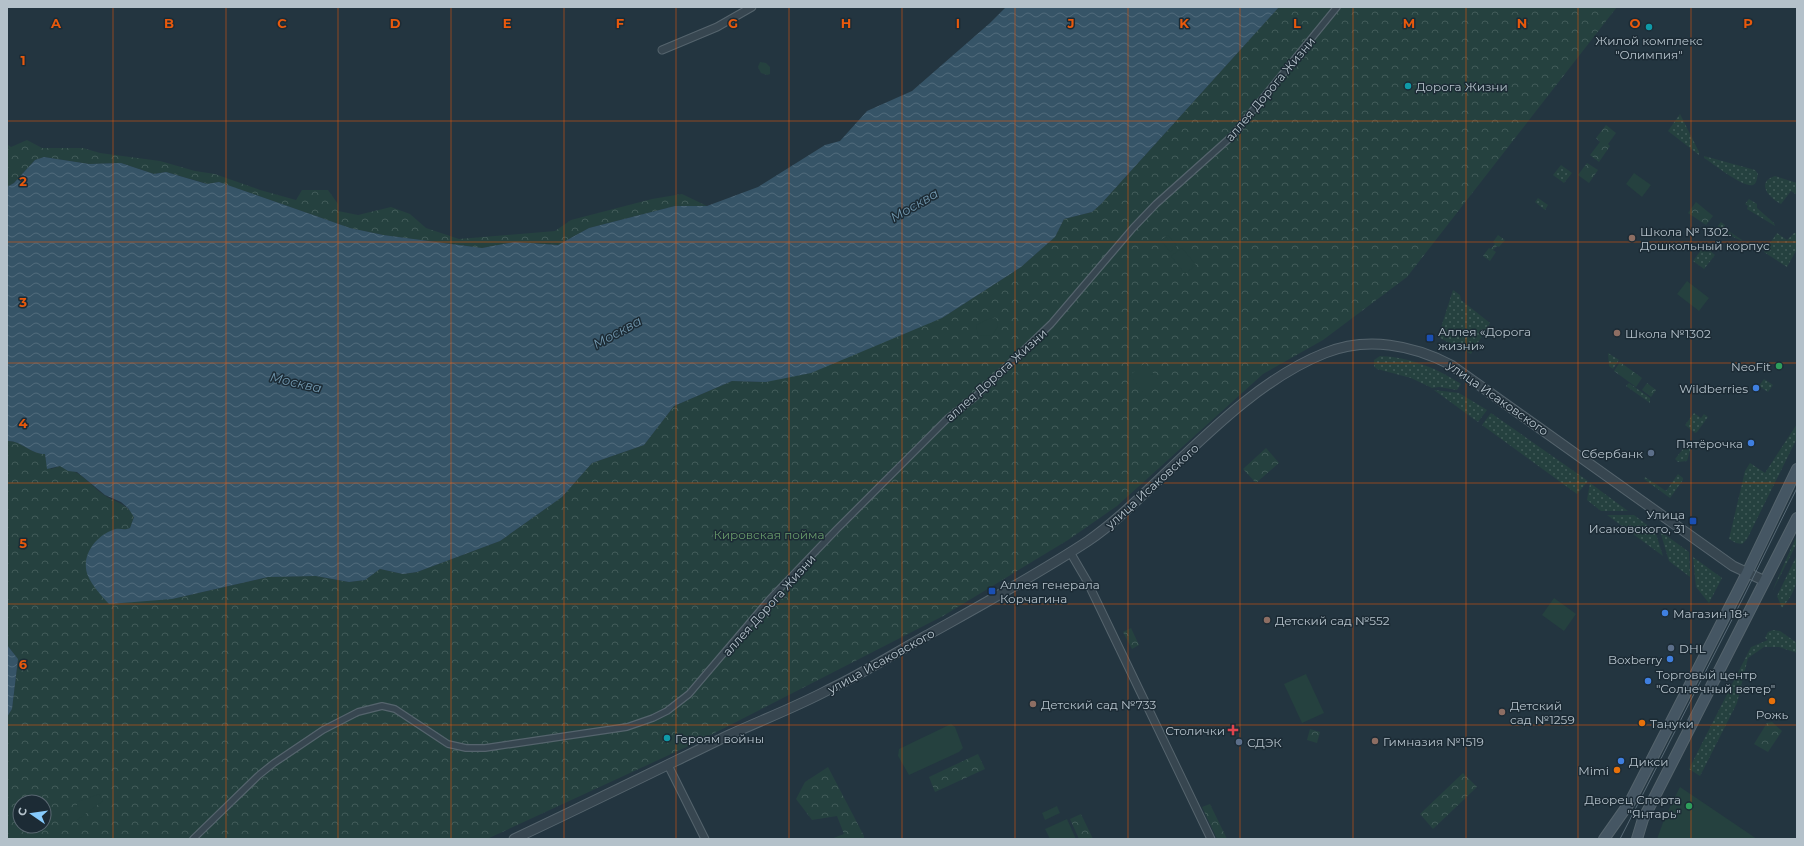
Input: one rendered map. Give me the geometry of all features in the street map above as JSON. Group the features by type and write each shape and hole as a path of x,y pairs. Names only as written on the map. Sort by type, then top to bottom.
{"main road":[{"path":"1604,839 1630,802 1747,573 1797,469"},
{"path":"1637,839 1650,806 1797,518"}],"street":[{"path":"662,50 717,27 752,7"},
{"name":"аллея Дорога Жизни","path":"193,839 259,775 274,763 323,730 358,712 376,707 382,706 395,709 448,744 466,748 492,747 628,727 653,718 667,710 689,694 769,600 869,497 947,419 974,398 1051,324 1133,228 1156,204 1232,136 1337,7"},
{"name":"улица Исаковского","path":"514,839 831,689 1010,589 1107,527 1242,405 1276,379 1328,352 1352,346 1371,344 1396,346 1416,350 1433,355 1458,368 1703,545 1734,566 1765,581"},
{"path":"1070,552 1090,588 1211,839"},
{"path":"668,765 705,839"}],"green space":[{"name":"Кировская пойма","path":"1279,7 1617,7 1407,277 1323,340 1263,374 1117,506 1068,540 943,616 695,743 487,839 7,839 7,717 12,709 18,659 7,645 7,441 12,441 35,452 45,454 46,461 51,469 60,466 75,472 104,495 128,509 134,517 130,528 125,530 114,529 172,599 268,577 316,576 349,582 365,580 380,569 403,574 417,572 500,541 562,497 592,463 644,445 674,406 732,381 766,382 942,318 1021,267 1055,237 1064,219 1092,212 1101,204"},
{"path":"760,62 766,63 770,67 770,74 767,75 761,73 758,67"},
{"path":"1680,114 1699,152 1699,155 1668,131"},
{"path":"1606,125 1616,133 1608,144 1610,146 1599,162 1590,155 1600,142 1596,138"},
{"path":"27,140 42,148 83,148 100,153 160,161 195,171 215,174 260,190 296,200 302,190 328,190 338,204 338,211 358,215 391,207 410,214 426,228 459,239 555,231 571,220 652,199 682,194 707,206 675,206 589,228 558,245 514,242 482,248 383,235 350,228 219,182 208,184 166,172 154,174 121,163 89,164 44,157 35,160 14,183 7,187 7,144 11,147"},
{"path":"1704,156 1755,170 1758,174 1756,182 1753,185 1743,183 1728,175 1704,158"},
{"path":"1587,163 1598,170 1589,183 1578,175"},
{"path":"1561,165 1572,173 1564,183 1553,175"},
{"path":"1634,173 1651,185 1642,197 1626,184"},
{"path":"1775,176 1797,183 1797,195 1791,191 1781,204 1769,195 1765,187 1766,183 1769,179"},
{"path":"1538,198 1548,205 1545,210 1535,202"},
{"path":"1749,199 1757,204 1757,208 1774,223 1775,226 1747,209 1748,206 1745,204"},
{"path":"1696,202 1713,216 1706,225 1688,213"},
{"path":"1721,222 1725,225 1724,228 1742,241 1718,230 1717,227"},
{"path":"1777,233 1787,240 1794,233 1797,233 1797,249 1787,267 1764,252"},
{"path":"1168,235 1177,246 1170,252 1161,240"},
{"path":"1498,235 1505,240 1499,247 1497,246 1493,250 1496,252 1490,261 1483,256 1489,248 1491,249 1495,244 1493,242"},
{"path":"1704,246 1715,255 1704,269 1693,261"},
{"path":"1182,248 1196,265 1185,274 1171,256"},
{"path":"1687,281 1709,298 1699,311 1677,294"},
{"path":"1453,290 1460,295 1461,300 1490,323 1471,354 1438,337"},
{"path":"996,318 998,326 992,336 978,335 976,325 989,319"},
{"path":"1608,353 1619,360 1613,369 1609,366"},
{"path":"1380,356 1422,364 1452,378 1461,384 1457,390 1439,387 1432,388 1411,378 1377,369 1374,366 1374,360"},
{"path":"1620,362 1642,378 1636,387 1614,371"},
{"path":"1145,363 1161,383 1146,396 1130,375"},
{"path":"1764,379 1773,385 1768,392 1759,386"},
{"path":"1629,383 1650,398 1650,403 1626,386"},
{"path":"1647,383 1656,390 1651,397 1642,390"},
{"path":"1434,390 1459,393 1487,410 1478,422"},
{"path":"1491,413 1588,481 1577,494 1482,425"},
{"path":"1694,413 1701,418 1704,414 1708,417 1695,433 1685,425"},
{"path":"1797,424 1797,438 1747,539 1742,544 1736,543 1729,539 1745,471 1750,463 1765,473"},
{"path":"1687,444 1691,447 1687,461 1678,462 1675,459"},
{"path":"1266,448 1279,463 1256,483 1243,469"},
{"path":"1678,474 1683,478 1683,480 1670,498 1644,479 1645,477 1666,491"},
{"path":"1590,483 1628,511 1601,511 1587,500"},
{"path":"1607,515 1634,515 1655,531 1663,556"},
{"path":"1660,531 1689,552 1690,577 1669,561"},
{"path":"1797,535 1797,543 1773,590 1774,587"},
{"path":"1797,555 1796,583 1792,595 1782,608 1777,596"},
{"path":"1693,557 1722,578 1709,603 1696,587"},
{"path":"1554,598 1576,614 1564,631 1542,615"},
{"path":"1131,628 1139,645 1132,649 1123,632"},
{"path":"1773,630 1780,631 1797,643 1797,653 1779,647 1764,647 1748,658 1737,703 1700,776 1689,769 1751,647 1768,640 1765,638 1768,632"},
{"path":"1306,674 1324,713 1302,723 1284,684"},
{"path":"1772,722 1782,731 1768,752 1754,744 1767,723"},
{"path":"951,724 955,727 963,748 959,752 909,775 898,756 899,749"},
{"path":"1310,729 1320,732 1317,743 1307,740"},
{"path":"978,754 985,769 935,792 929,777"},
{"path":"828,767 864,836 864,839 831,839 844,834 837,816 812,820 796,799 805,782"},
{"path":"1463,773 1477,787 1433,829 1420,814"},
{"name":"Дворец Спорта \"Янтарь\"","path":"1680,787 1757,839 1657,839 1665,817"},
{"path":"99,794 103,801 77,820 77,802"},
{"path":"1210,804 1227,839 1217,839 1202,807"},
{"path":"1057,806 1060,813 1045,820 1042,813"},
{"path":"1081,814 1093,839 1079,839 1070,819"},
{"path":"1067,819 1076,839 1050,839 1045,829"}],"water":[{"name":"Москва","path":"1006,7 1279,7 1101,204 1092,212 1064,219 1055,237 1021,267 942,318 811,373 766,382 732,381 674,406 644,445 592,463 562,497 500,541 417,572 403,574 380,569 365,580 349,582 316,576 268,577 172,599 109,604 88,576 86,562 88,555 95,542 100,537 115,529 130,528 134,517 128,508 121,502 105,495 77,472 68,471 60,466 47,469 45,454 35,452 12,441 7,441 7,187 14,183 35,160 44,157 89,164 121,163 154,174 166,172 207,184 219,182 350,228 383,235 482,248 514,242 558,245 589,228 675,206 707,206 758,187 825,145 840,141 867,111 912,91 990,23"},
{"path":"7,645 18,659 12,709 7,717"}],"tram line":[{"path":"1620,839 1744,596 1797,488"}],"place":[{"name":"Жилой комплекс \"Олимпия\"","path":"1649,27"},
{"name":"Дорога Жизни","path":"1408,86"},
{"name":"Школа № 1302. Дошкольный корпус","path":"1632,238"},
{"name":"Школа №1302","path":"1617,333"},
{"name":"Аллея «Дорога жизни»","path":"1430,338"},
{"name":"NeoFit","path":"1779,366"},
{"name":"Wildberries","path":"1756,388"},
{"name":"Пятёрочка","path":"1751,443"},
{"name":"Сбербанк","path":"1651,453"},
{"name":"Улица Исаковского, 31","path":"1693,521"},
{"name":"Аллея генерала Корчагина","path":"992,591"},
{"name":"Магазин 18+","path":"1665,613"},
{"name":"Детский сад №552","path":"1267,620"},
{"name":"DHL","path":"1671,648"},
{"name":"Boxberry","path":"1670,659"},
{"name":"Торговый центр \"Солнечный ветер\"","path":"1648,681"},
{"name":"Рожь","path":"1772,701"},
{"name":"Детский сад №733","path":"1033,704"},
{"name":"Детский сад №1259","path":"1502,712"},
{"name":"Тануки","path":"1642,723"},
{"name":"Столички","path":"1233,730"},
{"name":"Героям войны","path":"667,738"},
{"name":"Гимназия №1519","path":"1375,741"},
{"name":"СДЭК","path":"1239,742"},
{"name":"Дикси","path":"1621,761"},
{"name":"Mimi","path":"1617,770"},
{"name":"Дворец Спорта \"Янтарь\"","path":"1689,806"}]}
